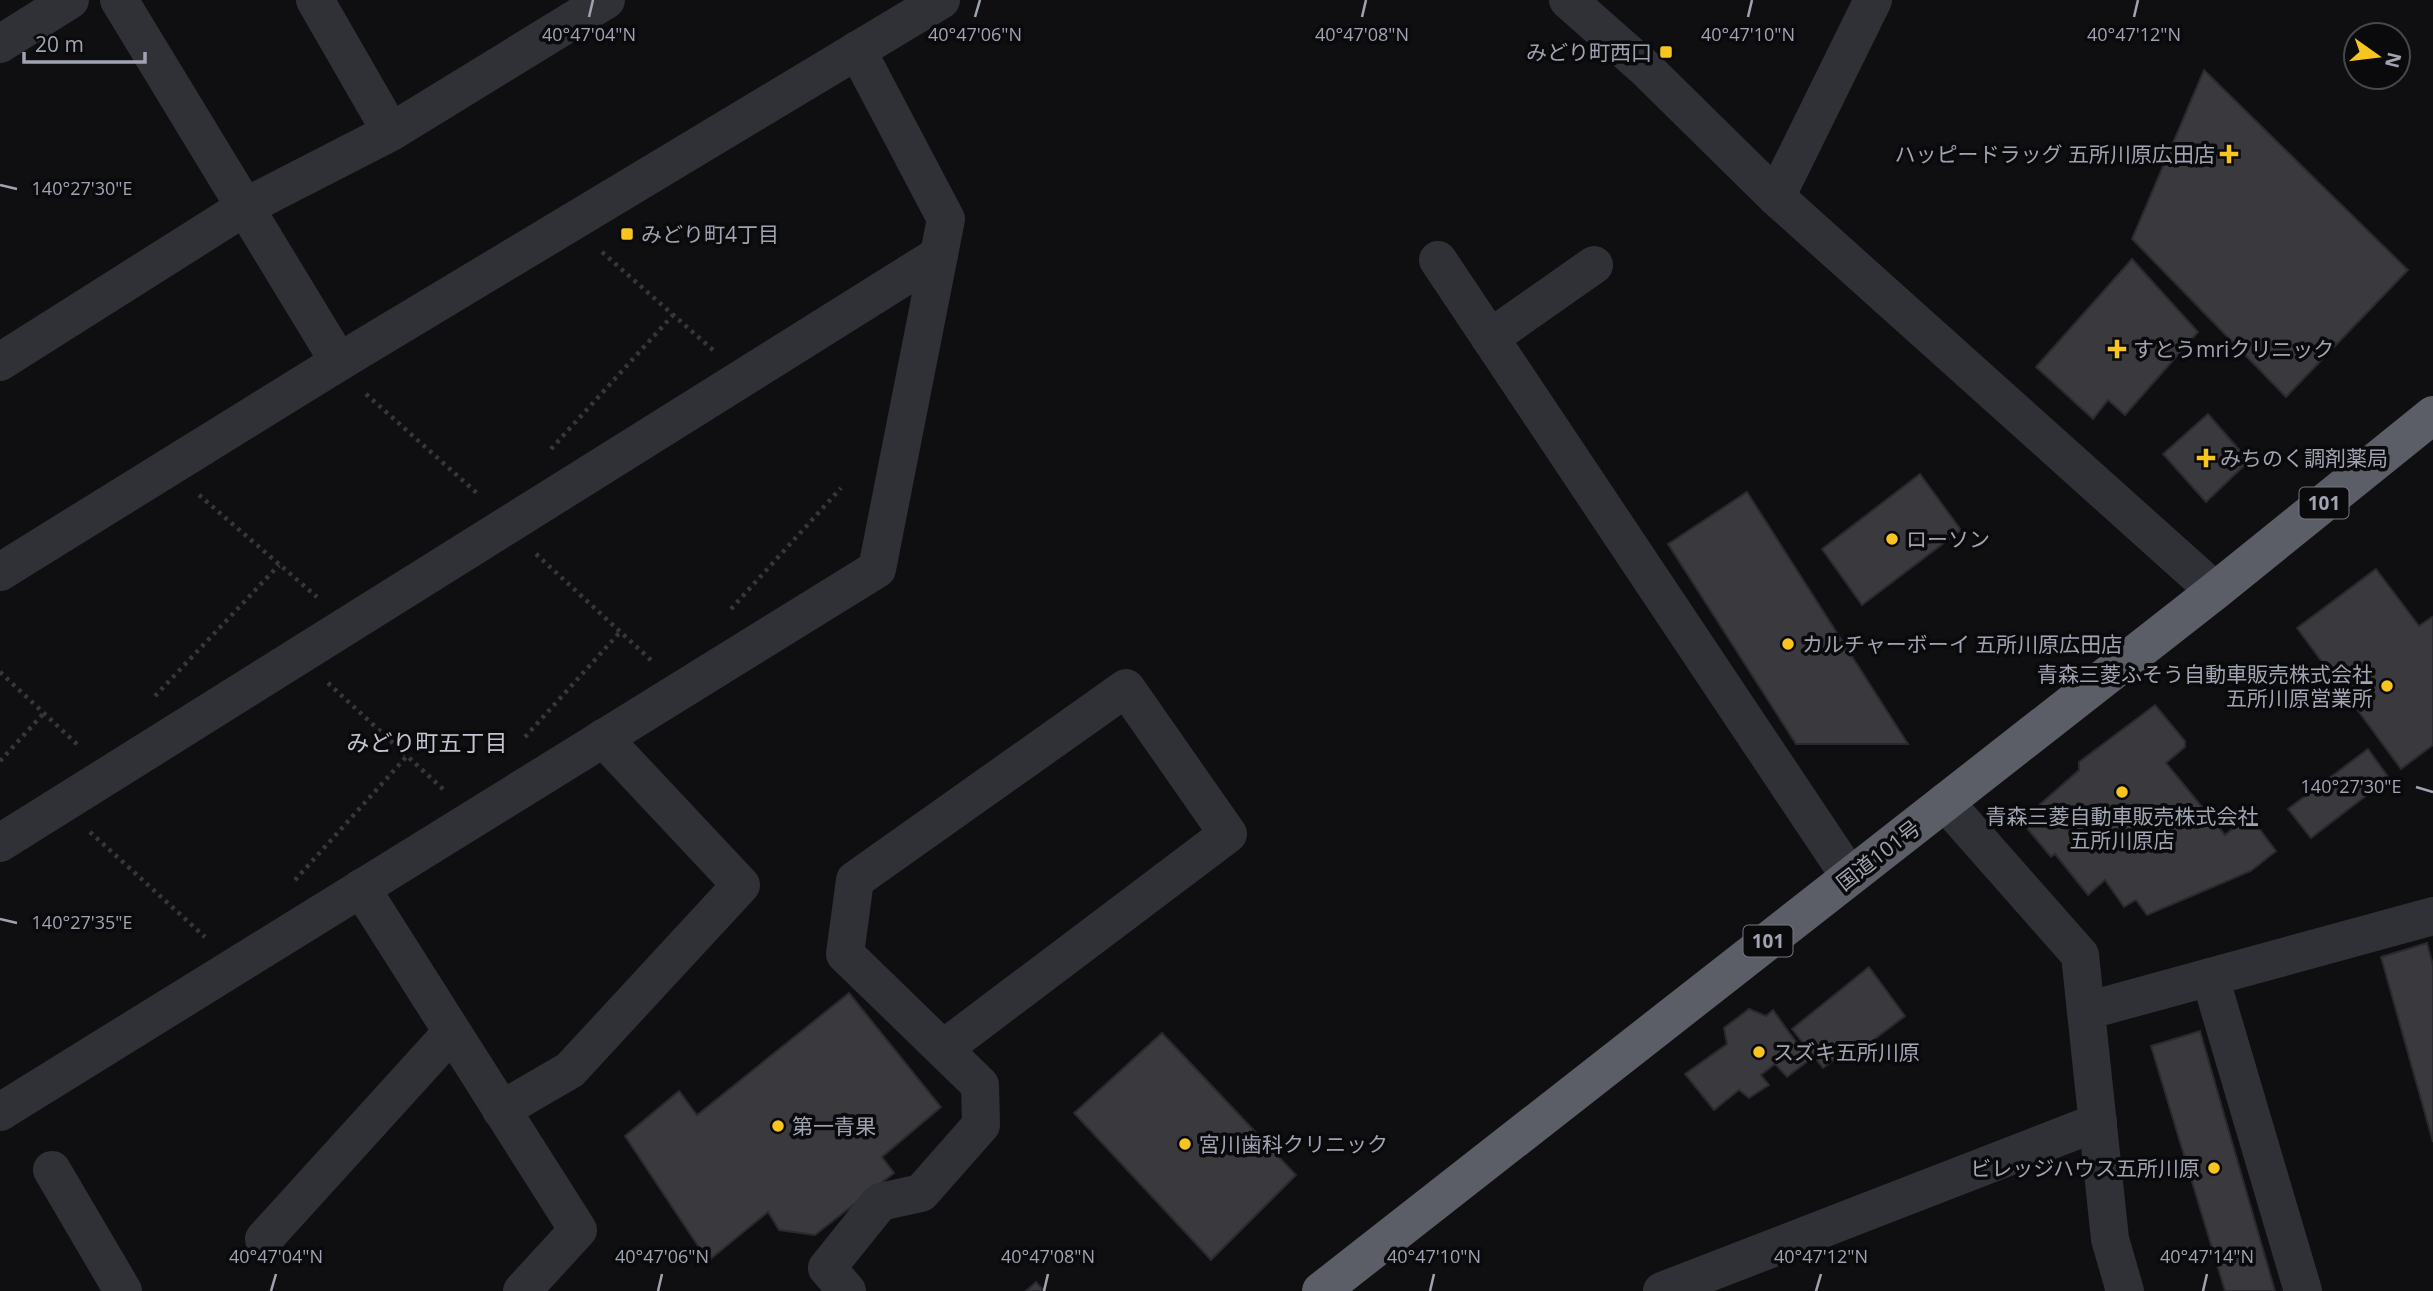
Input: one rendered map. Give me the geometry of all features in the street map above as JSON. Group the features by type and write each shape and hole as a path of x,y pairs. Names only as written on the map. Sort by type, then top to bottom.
{"highway":[{"name":"国道101号","path":"1321,1291 2215,591 2433,415"}],"street":[{"path":"0,44 70,0"},
{"path":"119,0 339,362"},
{"path":"315,0 391,132"},
{"path":"0,362 244,207 391,132 606,0"},
{"path":"0,572 339,362 941,0"},
{"path":"1568,0 1645,68 1776,197 2215,591"},
{"path":"1776,197 1873,0"},
{"path":"0,1112 877,569 946,219 857,50"},
{"path":"0,843 939,255"},
{"path":"1438,260 1850,877"},
{"path":"1490,338 1594,265"},
{"path":"847,1291 827,1268 880,1202 921,1193 981,1125 980,1086 845,954 855,880 1126,688 1228,834 943,1049"},
{"path":"501,1110 570,1070 741,885 603,738"},
{"path":"1945,803 2080,955 2110,1239 2125,1291"},
{"path":"361,888 578,1230 522,1291"},
{"path":"2086,1011 2433,916"},
{"path":"2210,977 2303,1291"},
{"path":"264,1239 452,1032"},
{"path":"1662,1291 2098,1122"},
{"path":"52,1170 123,1291"}],"path":[{"path":"600,250 714,351"},
{"path":"542,458 673,315"},
{"path":"366,394 485,500"},
{"path":"724,617 841,488"},
{"path":"199,495 320,600"},
{"path":"530,548 660,668"},
{"path":"150,701 279,565"},
{"path":"518,745 621,631"},
{"path":"0,672 84,751"},
{"path":"322,677 452,798"},
{"path":"0,761 44,713"},
{"path":"289,886 407,756"},
{"path":"83,826 205,938"}],"building":[{"name":"ハッピードラッグ 五所川原広田店","path":"2204,70 2408,270 2286,397 2132,239"},
{"name":"すとうmriクリニック","path":"2132,259 2198,332 2125,415 2108,400 2093,419 2036,367"},
{"name":"みちのく調剤薬局","path":"2208,414 2249,461 2206,502 2163,454"},
{"name":"ローソン","path":"1920,474 1961,530 1862,605 1822,549"},
{"name":"カルチャーボーイ 五所川原広田店","path":"1747,492 1908,744 1796,744 1668,544"},
{"name":"青森三菱ふそう自動車販売株式会社 五所川原営業所","path":"2376,569 2419,626 2432,617 2433,619 2433,745 2401,769 2297,628"},
{"name":"青森三菱自動車販売株式会社 五所川原店","path":"2155,705 2185,741 2185,747 2166,763 2225,835 2249,815 2276,851 2251,871 2147,915 2136,900 2124,907 2105,880 2088,895 2055,854 2051,857 2021,821 2079,770 2079,762"},
{"path":"2368,749 2389,778 2311,838 2288,809"},
{"path":"2427,943 2433,965 2433,1142 2381,957"},
{"path":"1869,967 1905,1016 1851,1057 1845,1052 1823,1068 1792,1029"},
{"name":"第一青果","path":"849,993 941,1107 882,1157 894,1173 815,1235 779,1230 768,1212 708,1261 625,1136 679,1091 697,1115"},
{"name":"スズキ五所川原","path":"1749,1009 1766,1016 1773,1010 1809,1060 1787,1077 1775,1064 1761,1075 1769,1085 1749,1098 1739,1090 1714,1110 1685,1074 1727,1044 1724,1028"},
{"name":"ビレッジハウス五所川原","path":"2200,1031 2275,1291 2225,1291 2151,1046"},
{"name":"宮川歯科クリニック","path":"1162,1033 1296,1175 1211,1260 1074,1113"},
{"path":"1036,1282 1044,1291 1026,1291"}],"place":[{"name":"みどり町西口","path":"1666,52"},
{"name":"ハッピードラッグ 五所川原広田店","path":"2229,154"},
{"name":"みどり町4丁目","path":"627,234"},
{"name":"すとうmriクリニック","path":"2117,349"},
{"name":"みちのく調剤薬局","path":"2206,458"},
{"name":"ローソン","path":"1892,539"},
{"name":"カルチャーボーイ 五所川原広田店","path":"1788,644"},
{"name":"青森三菱ふそう自動車販売株式会社 五所川原営業所","path":"2387,686"},
{"name":"青森三菱自動車販売株式会社 五所川原店","path":"2122,792"},
{"name":"スズキ五所川原","path":"1759,1052"},
{"name":"第一青果","path":"778,1126"},
{"name":"宮川歯科クリニック","path":"1185,1144"},
{"name":"ビレッジハウス五所川原","path":"2214,1168"}],"district":[{"name":"みどり町五丁目","path":"427,742"}]}
